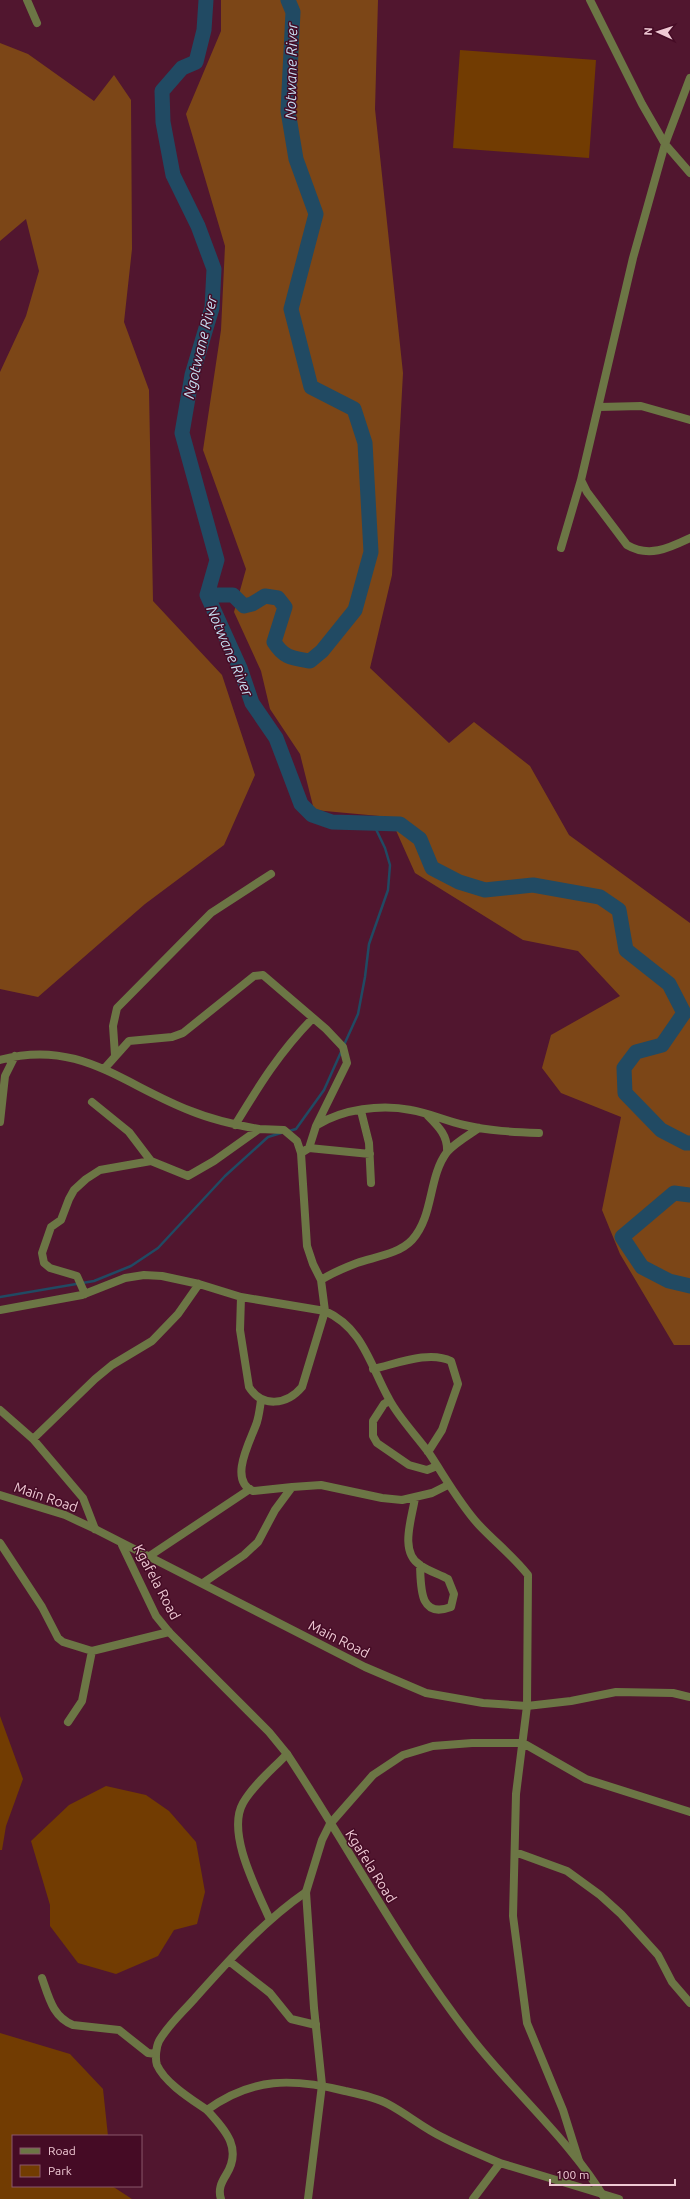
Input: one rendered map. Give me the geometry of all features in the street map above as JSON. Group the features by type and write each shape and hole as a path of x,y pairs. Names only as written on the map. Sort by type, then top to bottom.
{"street":[{"path":"27,0 37,23"},
{"path":"590,0 642,104 665,144 690,173"},
{"path":"561,548 600,407 634,258 665,144 690,78"},
{"path":"600,407 640,406 690,420"},
{"path":"581,480 600,511 627,545 633,549 650,552 660,550 690,538"},
{"path":"115,1055 113,1026 118,1008 211,913 271,874"},
{"path":"104,1069 115,1055 133,1039 172,1037 183,1033 236,989 257,975 266,976 343,1047 347,1064 316,1126 309,1148"},
{"path":"235,1125 268,1071 287,1044 312,1018"},
{"path":"0,1060 15,1056 61,1055 83,1060 191,1111 235,1125 259,1129 284,1130 297,1141 301,1153 307,1246 313,1264 321,1280 325,1311 302,1387 296,1395 287,1399 261,1400 254,1395 249,1387 243,1361 240,1330 241,1297"},
{"path":"0,1122 6,1076 15,1056"},
{"path":"92,1102 141,1145 151,1161"},
{"path":"316,1126 331,1117 381,1108 411,1110 479,1128 539,1133"},
{"path":"361,1111 370,1154 371,1183"},
{"path":"321,1280 357,1263 403,1248 412,1240 421,1225 436,1176 447,1152 448,1143 443,1132 428,1115"},
{"path":"447,1152 479,1128"},
{"path":"84,1291 79,1278 50,1268 44,1263 42,1253 51,1227 61,1220 74,1190 86,1179 100,1170 151,1161 188,1176 214,1162 259,1129"},
{"path":"301,1153 309,1148 370,1154"},
{"path":"0,1310 84,1291 125,1278 144,1275 162,1276 199,1284 241,1297 325,1311 337,1316 351,1328 362,1343 373,1369 390,1401 428,1452 448,1485 478,1524 528,1575 527,1706 516,1794 513,1916 527,2023 562,2110 579,2162"},
{"path":"33,1439 95,1379 112,1365 152,1341 178,1314 199,1284"},
{"path":"373,1369 433,1357 444,1358 451,1361 458,1384 442,1430 428,1452"},
{"path":"250,1489 242,1475 242,1465 248,1441 259,1415 261,1400"},
{"path":"390,1401 384,1404 373,1421 373,1436 377,1443 408,1465 428,1470 437,1466"},
{"path":"0,1410 33,1439 83,1498 95,1529"},
{"path":"148,1557 250,1489 321,1485 382,1498 402,1500 415,1498 448,1485"},
{"path":"203,1583 244,1555 258,1542 275,1510 292,1487"},
{"name":"Main Road","path":"0,1495 65,1515 95,1529 122,1545 203,1583 365,1667 426,1693 483,1703 527,1706 571,1701 616,1692 673,1693 690,1698"},
{"path":"415,1498 408,1544 410,1555 420,1565 448,1579 454,1594 451,1607 441,1611 432,1608 425,1602 420,1591 420,1565"},
{"path":"0,1543 42,1607 58,1638 63,1642 92,1651 169,1632"},
{"name":"Kgafela Road","path":"122,1545 156,1616 169,1632 269,1732 287,1754 423,1970 474,2040 579,2162 604,2196"},
{"path":"68,1722 82,1701 92,1651"},
{"path":"308,2199 322,2085 306,1892 322,1840 330,1824 373,1774 403,1755 433,1746 472,1743 523,1743 586,1779 690,1812"},
{"path":"270,1920 244,1855 239,1835 238,1818 243,1803 287,1754"},
{"path":"515,1852 567,1871 600,1895 621,1914 658,1955 672,1982 690,2003"},
{"path":"221,2199 219,2194 222,2183 233,2161 233,2146 228,2135 207,2110 173,2085 158,2065 156,2054 159,2042 229,1961 270,1920 306,1892"},
{"path":"229,1961 270,1993 291,2019 316,2025"},
{"path":"42,1978 56,2013 66,2022 73,2025 119,2030 148,2053 156,2054"},
{"path":"207,2110 224,2097 251,2086 281,2081 322,2085 388,2104 414,2122 443,2138 500,2163 546,2179 619,2199"},
{"path":"473,2199 500,2163"}],"green space":[{"path":"460,50 596,60 589,158 453,148"},
{"path":"0,1716 23,1779 6,1826 2,1850 0,1850"},
{"path":"106,1786 146,1795 169,1811 196,1842 205,1892 197,1924 174,1930 158,1956 116,1974 78,1963 50,1926 50,1905 31,1841 69,1805"},
{"path":"0,2033 70,2054 103,2089 108,2135 12,2135 12,2187 114,2187 132,2199 0,2199"}],"shaded area":[{"path":"221,0 378,0 375,109 403,373 392,575 370,668 449,743 474,722 530,766 569,835 690,923 690,1345 674,1345 620,1254 602,1210 621,1117 561,1093 542,1068 551,1035 620,996 578,951 523,940 415,873 390,817 314,810 300,754 270,709 261,671 234,612 246,569 203,450 221,330 225,246 186,114 221,31"},
{"path":"0,43 28,54 94,101 114,75 131,100 132,249 124,322 149,390 153,601 222,675 255,775 224,845 145,904 38,997 0,989 0,372 26,316 39,271 26,219 0,241"}],"waterway":[{"name":"Ngotwane River","path":"206,0 204,30 196,62 182,68 162,91 163,122 173,175 198,226 214,269 212,308 192,375 182,433 217,560 207,595"},
{"name":"Notwane River","path":"288,0 293,12 288,111 296,159 316,214 291,309 311,387 354,409 365,443 371,552 355,610 322,651 310,661 298,659 285,654 274,642 285,607 278,598 265,596 252,604 244,606 233,595 207,595 240,668 252,703 276,738 301,804 312,815 332,822 400,824 420,839 432,868 459,882 485,890 533,885 600,897 619,910 626,950 669,984 684,1013 662,1045 636,1052 624,1068 625,1093 661,1130 686,1143 690,1143"},
{"path":"344,1045 358,1014 369,944 388,890 390,865 385,848 373,823"},
{"path":"289,1131 296,1129 324,1090 341,1052"},
{"path":"0,1297 94,1281 131,1266 158,1248 225,1176 268,1137 281,1133"},
{"name":"Notwane River","path":"690,1195 674,1193 622,1237 642,1267 669,1281 690,1286"}]}
